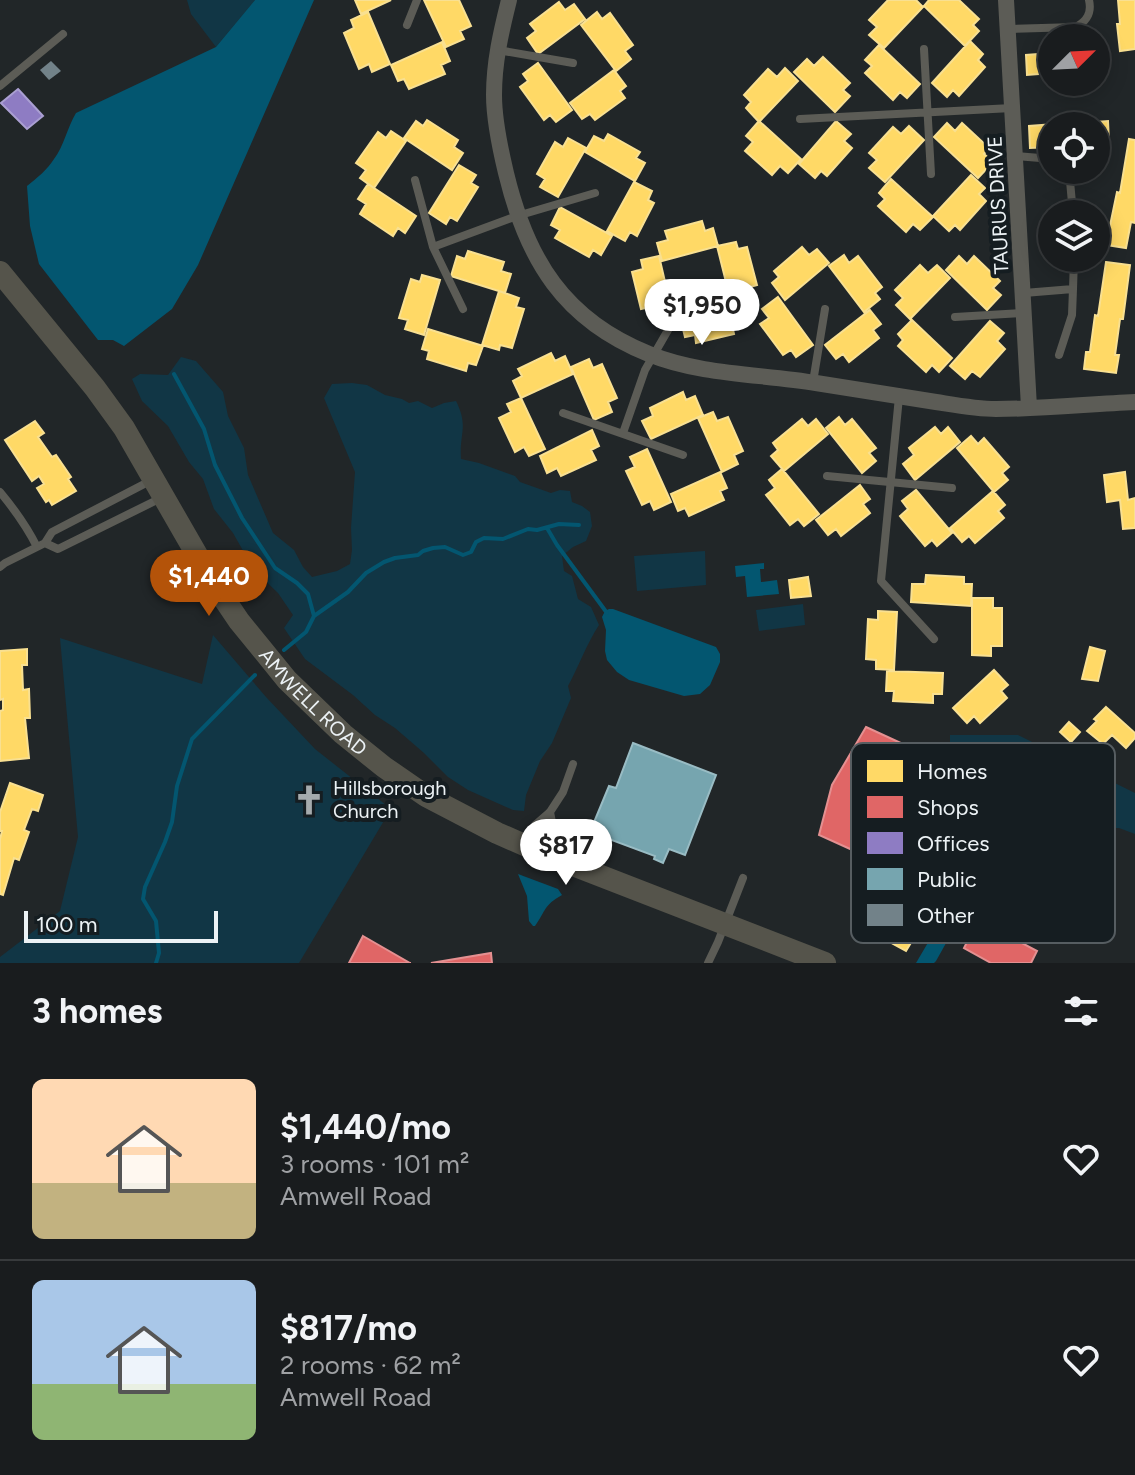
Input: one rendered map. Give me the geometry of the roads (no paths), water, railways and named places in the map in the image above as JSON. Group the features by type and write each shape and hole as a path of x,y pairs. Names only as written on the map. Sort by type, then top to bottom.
{"main road":[{"name":"AMWELL ROAD","path":"0,272 124,428 212,581 239,621 307,700 343,734 426,796 474,822 536,850 825,963"}],"street":[{"path":"509,0 497,50 494,99 503,158 517,216 543,270 577,311 598,328 621,342 679,365 813,382 899,397 995,409 1135,402"},
{"name":"TAURUS DRIVE","path":"1006,0 1029,407"}],"lane":[{"path":"407,25 417,0"},
{"path":"1008,29 1076,27 1090,14 1089,0"},
{"path":"0,86 63,34"},
{"path":"924,49 931,174"},
{"path":"497,50 573,63"},
{"path":"800,119 1012,108"},
{"path":"1016,156 1038,158"},
{"path":"415,180 433,247 463,309"},
{"path":"433,247 517,216 595,193"},
{"path":"1059,355 1072,315 1074,272"},
{"path":"623,433 652,355 694,285"},
{"path":"1024,293 1073,289"},
{"path":"813,382 825,309"},
{"path":"955,317 1024,313"},
{"path":"899,397 881,581 934,639"},
{"path":"563,413 683,455"},
{"path":"827,476 952,488"},
{"path":"0,567 41,545 52,532 159,488"},
{"path":"0,492 41,545 58,549 159,488"},
{"path":"536,850 535,825 550,812 563,792 573,764"},
{"path":"536,850 554,832 550,812"},
{"path":"708,963 743,878"}],"waterway":[{"path":"174,374 204,429 215,465 242,518 275,568 308,594 314,616 306,632 284,650"},
{"path":"314,616 348,592 366,573 395,558 445,547 463,555 471,552 476,542 484,538 503,539 528,529 537,530 559,524 579,525"},
{"path":"547,528 607,613"},
{"path":"156,963 159,953 156,921 143,899 172,822 177,786 192,739 255,675"}],"place":[{"name":"Hillsborough Church","path":"309,800"}]}
